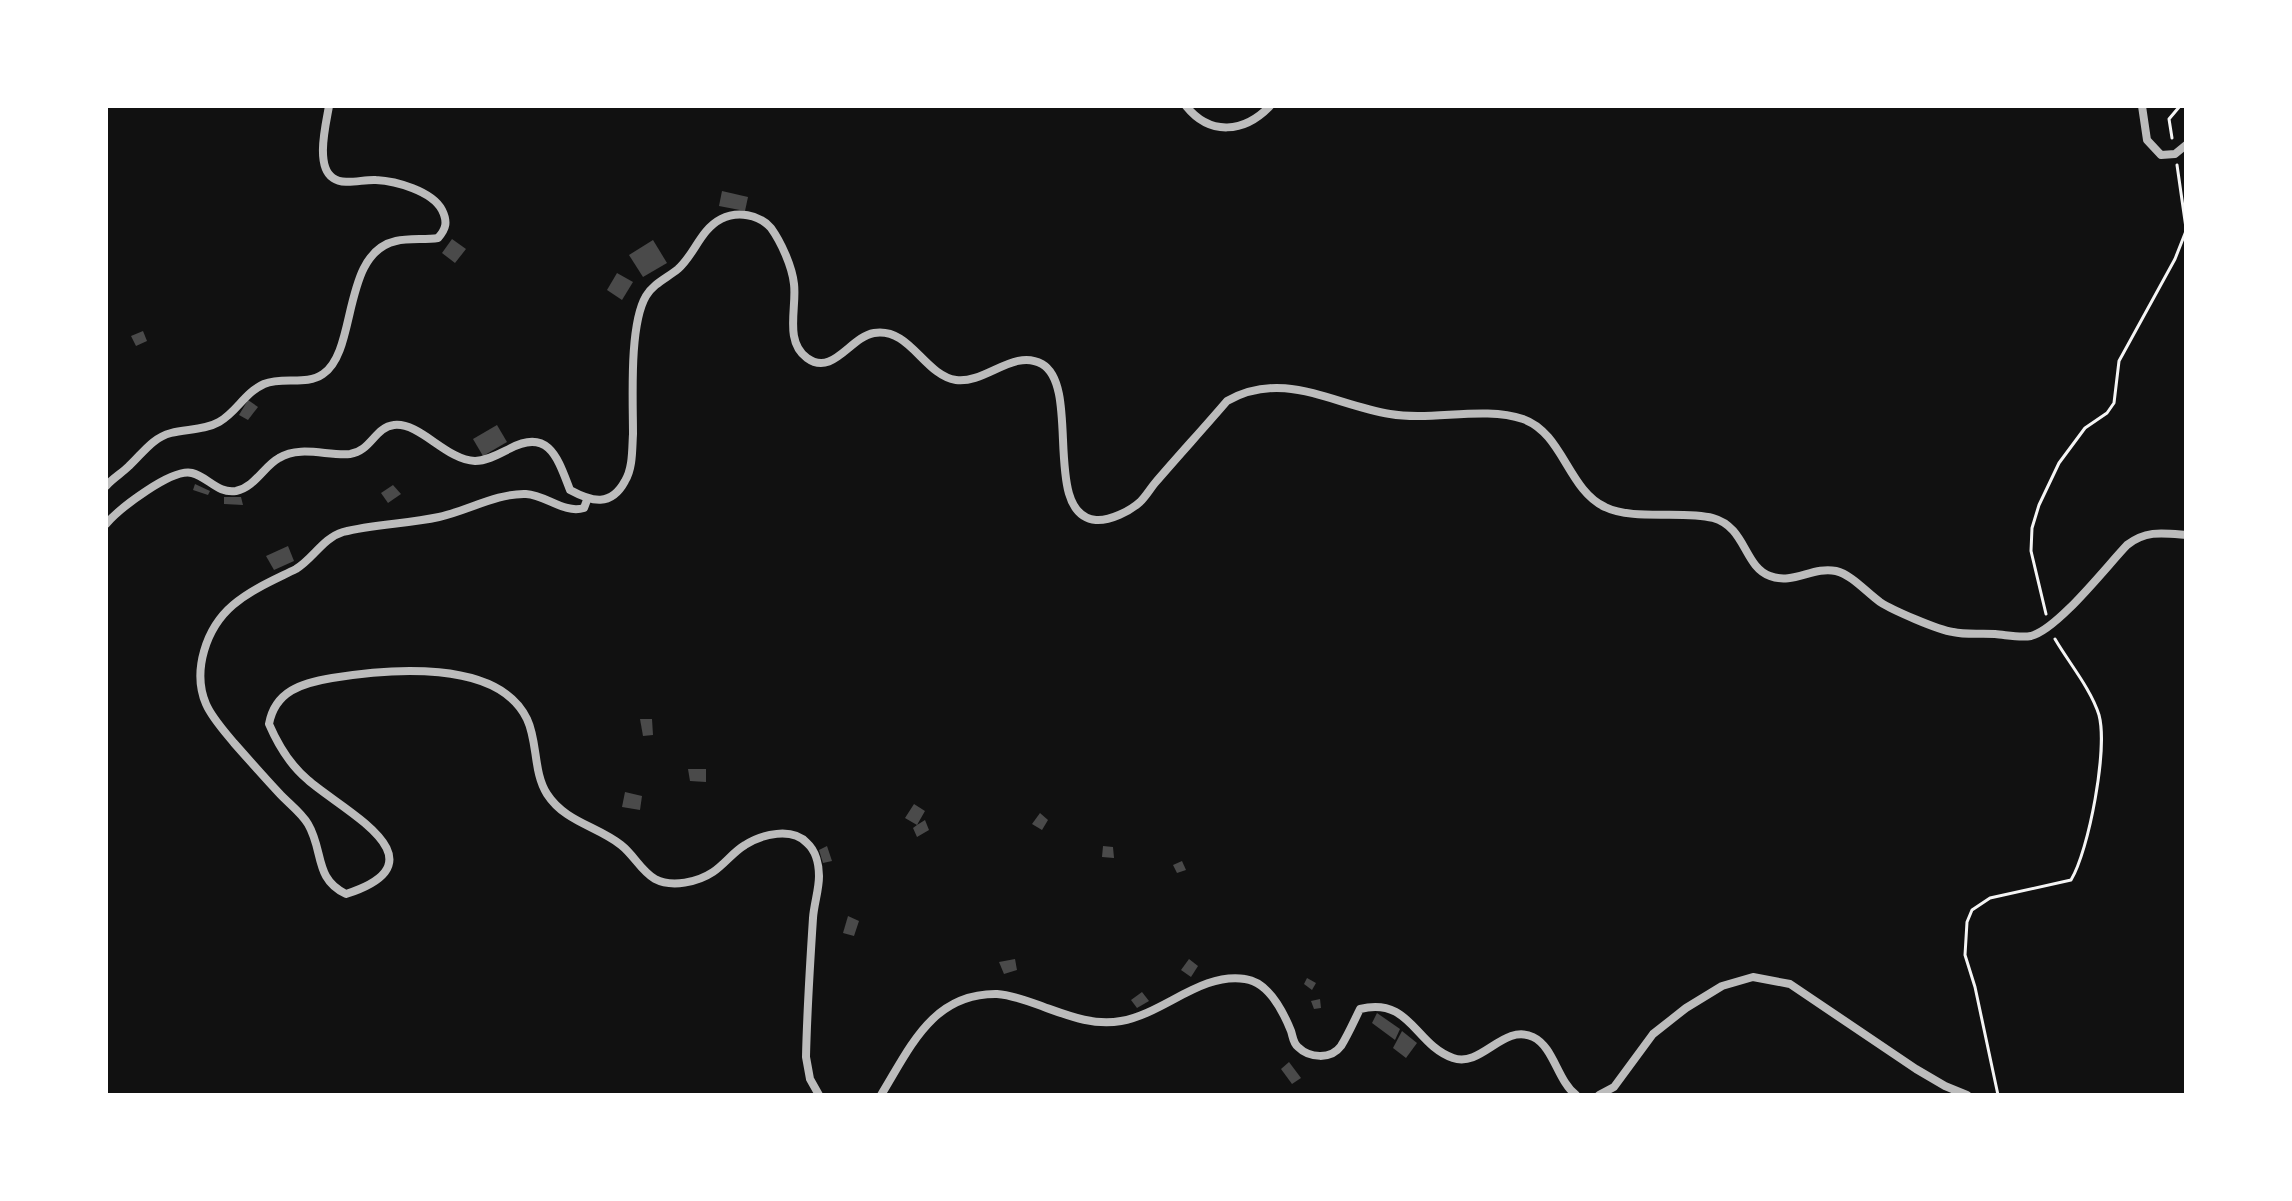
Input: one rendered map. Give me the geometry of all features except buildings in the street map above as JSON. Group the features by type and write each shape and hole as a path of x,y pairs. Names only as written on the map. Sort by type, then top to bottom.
{"street":[{"path":"106,486 150,444 168,434 215,425 234,413 246,395 263,384 277,379 309,380 324,374 336,359 366,264 377,251 395,241 438,238 445,229 446,218 438,203 418,192 400,184 377,180 342,181 326,171 322,152 329,106"},
{"path":"1186,106 1203,122 1216,128 1237,127 1270,106"},
{"path":"2142,106 2147,140 2161,155 2175,154 2186,145"},
{"path":"106,524 121,508 175,473 193,473 219,489 236,491 254,481 278,458 295,451 352,454 367,447 383,428 397,424 416,431 462,460 481,461 525,440 538,442 550,449 570,490 587,500 602,502 614,495 626,480 632,456 634,356 638,321 646,297 659,282 679,268 714,222 741,214 768,225 777,237 794,281 792,334 798,348 817,363 830,362 862,336 878,332 903,341 940,373 954,380 966,380 1014,362 1030,360 1043,365 1053,374 1059,392 1069,497 1092,520 1107,520 1139,503 1227,401 1244,391 1292,389 1390,414 1489,415 1523,419 1540,430 1588,494 1604,507 1710,517 1727,523 1737,533 1758,567 1770,576 1791,578 1820,569 1838,571 1883,604 1952,632 2030,636 2048,629 2140,535 2186,535"},
{"path":"587,500 584,508 574,511 528,494 500,498 439,517 340,533 324,543 299,567 236,602 216,624 202,657 201,675 206,703 224,731 306,821 317,843 322,870 331,888 346,894 366,888 384,875 389,858 384,839 307,779 283,752 269,724 278,700 289,690 314,681 359,674 433,672 464,675 500,691 527,718 543,786 557,807 576,822 621,845 655,878 678,884 712,873 745,845 765,836 781,833 807,842 815,854 819,879 813,912 806,1057 810,1079 819,1095"},
{"path":"881,1095 912,1042 953,1002 998,994 1075,1018 1100,1023 1119,1022 1138,1017 1186,993 1229,977 1250,979 1265,988 1290,1030 1295,1046 1308,1054 1325,1056 1339,1049 1360,1009 1377,1005 1395,1009 1439,1049 1455,1059 1471,1058 1506,1037 1519,1033 1532,1036 1541,1042 1555,1069 1576,1095"},
{"path":"1599,1095 1614,1087 1653,1034 1686,1008 1722,986 1753,977 1790,984 1916,1069 1967,1095"}],"path":[{"path":"1998,1095 1965,955 1967,922 1972,910 1990,898 2071,880 2079,867 2087,837 2103,743 2098,714 2048,629 2031,551 2032,528 2059,463 2085,428 2107,413 2114,403 2119,361 2175,259 2186,230 2169,119 2180,106"}]}
